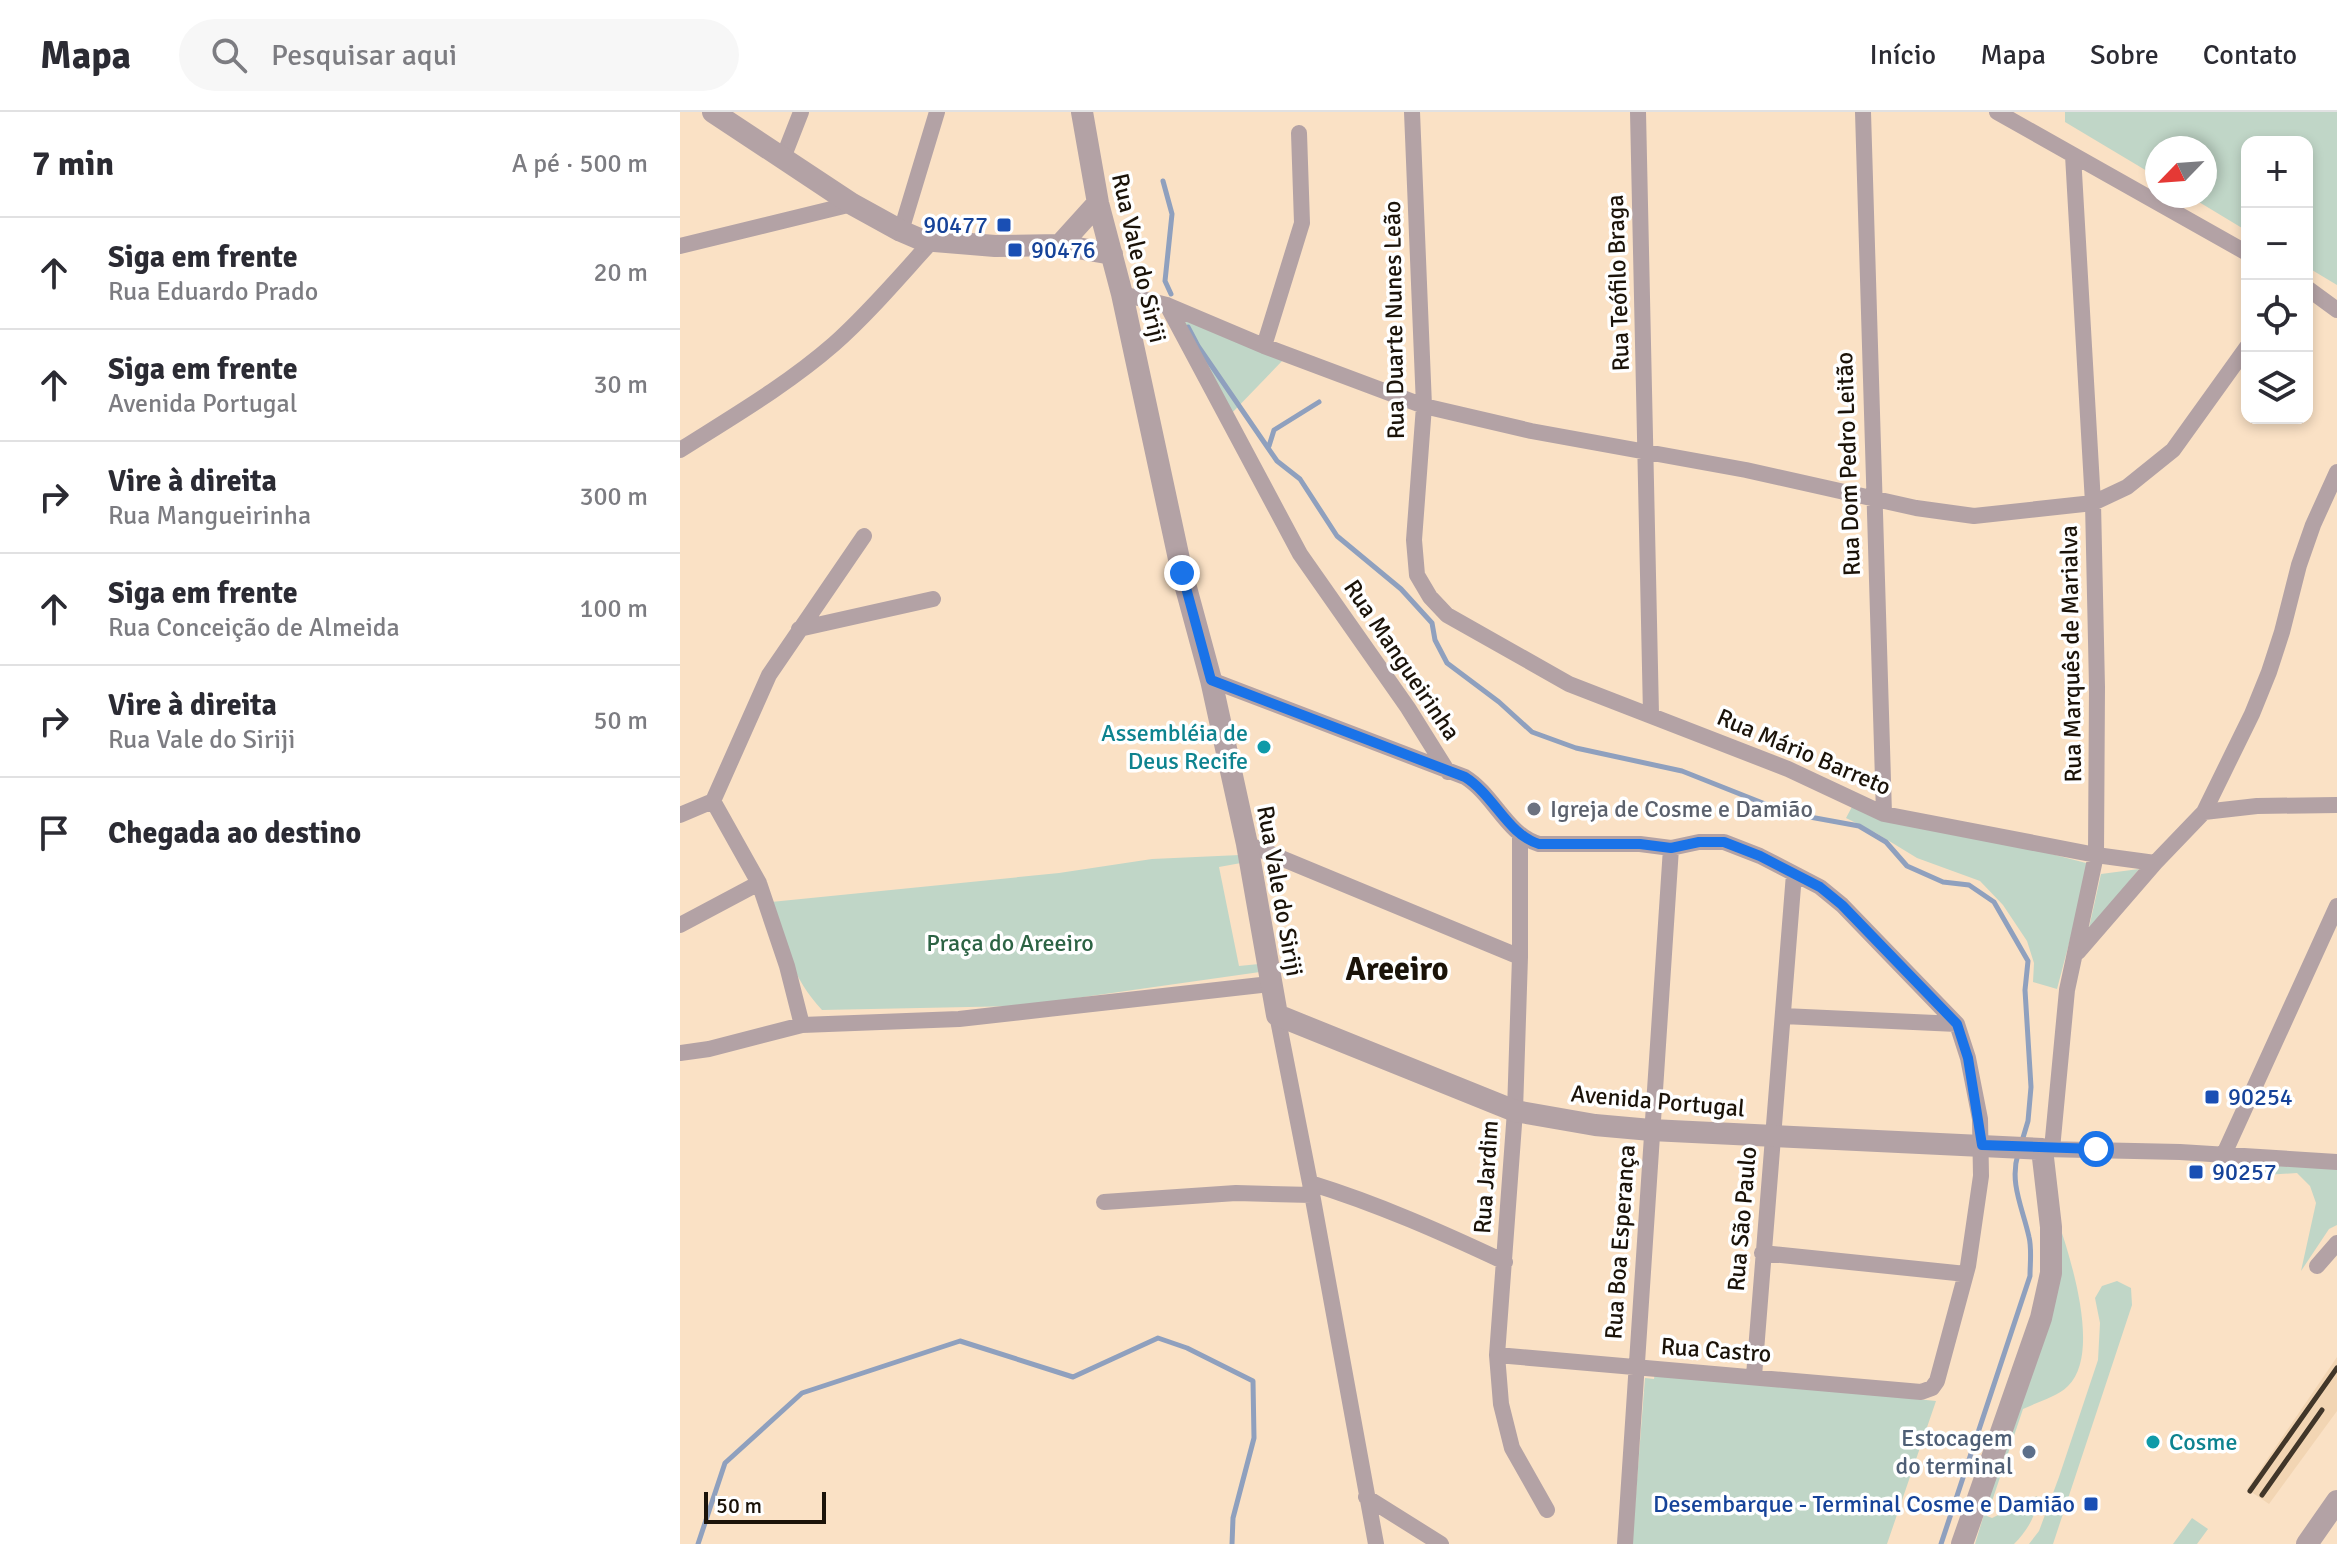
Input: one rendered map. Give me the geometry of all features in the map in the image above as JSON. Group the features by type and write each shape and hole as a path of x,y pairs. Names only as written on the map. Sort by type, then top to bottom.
{"street":[{"path":"713,112 852,204 901,231 932,241 995,246 1060,245 1112,254"},
{"path":"783,158 801,112"},
{"path":"901,231 937,112"},
{"name":"Rua Vale do Siriji","path":"1082,112 1098,203 1122,294 1182,573 1211,680 1247,844 1270,984 1376,1544"},
{"name":"Rua Duarte Nunes Leão","path":"1412,112 1424,406 1414,540 1417,575"},
{"name":"Rua Teófilo Braga","path":"1638,112 1651,714"},
{"name":"Rua Dom Pedro Leitão","path":"1863,112 1884,814"},
{"path":"1997,112 2241,250"},
{"path":"1264,346 1302,223 1299,133"},
{"name":"Rua Marquês de Marialva","path":"2031,1148 2063,1025 2096,855 2097,687 2093,503 2073,155"},
{"path":"1060,245 1098,203"},
{"path":"680,246 852,204"},
{"path":"680,450 832,346 932,241"},
{"path":"2313,292 2337,310"},
{"path":"1122,294 1167,305 1264,346 1424,406 1531,431 1916,508 1974,516 2093,503 2127,487 2173,450 2243,352"},
{"name":"Rua Mangueirinha","path":"1167,305 1300,554 1408,708 1448,772 1465,777 1486,792 1520,835"},
{"path":"2075,957 2155,863 2204,812 2263,686 2282,632 2303,552 2337,472"},
{"path":"680,815 713,801 769,675 864,536"},
{"name":"Rua Mário Barreto","path":"1417,575 1430,597 1447,615 1569,684 1788,769 1884,814 2096,855 2155,863"},
{"path":"799,629 933,599"},
{"path":"1211,680 1448,772"},
{"path":"713,801 759,883 787,966 802,1025"},
{"path":"2204,812 2257,806 2337,805"},
{"path":"1520,835 1539,844 1640,844 1671,848 1699,842 1724,842 1760,856 1820,887 1842,905 1957,1024 1968,1058 1982,1145 1976,1228 1966,1274 1762,1253"},
{"name":"Rua Jardim","path":"1520,835 1515,1111 1497,1355 1501,1404 1512,1448 1547,1510"},
{"path":"1247,844 1520,957"},
{"name":"Rua Boa Esperança","path":"1625,1544 1671,848"},
{"name":"Rua São Paulo","path":"1754,1376 1794,874"},
{"path":"680,925 759,883"},
{"path":"2224,1154 2337,906"},
{"path":"680,1053 709,1049 802,1025 959,1019 1270,984"},
{"name":"Avenida Portugal","path":"1277,1015 1515,1111 1595,1125 1651,1130 2031,1148"},
{"path":"1783,1016 1957,1024"},
{"path":"1962,1544 2041,1318 2051,1273 2051,1227 2031,1148 2224,1154 2337,1162"},
{"path":"1104,1202 1311,1189 1362,1199 1505,1262"},
{"path":"2317,1266 2337,1243"},
{"name":"Rua Castro","path":"1497,1355 1921,1392 1932,1388 1937,1381 1966,1274"},
{"path":"1366,1497 1441,1544"},
{"path":"2307,1544 2337,1501"}],"shaded area":[{"path":"2337,1357 2337,1411 2269,1504 2247,1489"}],"green space":[{"path":"2065,112 2337,112 2337,285 2313,271 2313,136 2241,136 2241,227 2209,208 2217,208 2217,136 2145,136 2145,170 2065,122"},
{"path":"1182,319 1283,360 1230,415"},
{"path":"1854,803 2090,864 2057,989 2033,982 2034,963 2027,941 2003,905 1980,881 1917,858 1846,818"},
{"name":"Praça do Areeiro","path":"1240,855 1241,863 1219,867 1239,966 1259,964 1260,972 1020,1006 822,1010 796,973 771,902 1059,873 1152,859"},
{"path":"2139,869 2088,932 2101,874"},
{"path":"2263,1158 2337,1162 2337,1225 2329,1229 2301,1271 2316,1203 2310,1186 2297,1173 2264,1175"},
{"path":"2061,1230 2081,1310 2082,1354 2077,1372 2068,1386 2023,1409 1987,1516 1992,1518 2037,1496 2034,1516 2014,1544 1975,1544 2012,1422"},
{"path":"2117,1281 2131,1288 2132,1305 2053,1544 2029,1544 2039,1531 2098,1360 2100,1323 2095,1298 2102,1286"},
{"path":"1655,1372 1936,1401 1887,1544 1632,1544 1645,1378 1654,1379"},
{"path":"2192,1518 2208,1529 2197,1544 2173,1544"}],"waterway":[{"path":"1163,181 1172,214 1165,281 1171,294"},
{"path":"1188,327 1277,461 1300,479 1337,536 1401,589 1432,623 1435,640 1447,663 1499,702 1532,732 1576,748 1682,771 1788,813 1859,826 1886,842 1907,866 1943,882 1969,885 1994,902 2028,961 2025,990 2031,1087 2028,1121 2022,1141"},
{"path":"1269,446 1274,430 1319,402"},
{"path":"1941,1544 2030,1276 2030,1242 2016,1186 2018,1154"},
{"path":"698,1544 725,1463 802,1393 960,1341 1073,1377 1158,1338 1187,1348 1253,1381 1254,1438 1233,1518 1232,1544"}],"railway":[{"path":"2250,1491 2337,1368"},
{"path":"2262,1495 2322,1410"}],"place":[{"name":"90477","path":"1004,225"},
{"name":"90476","path":"1015,250"},
{"name":"Assembléia de Deus Recife","path":"1264,747"},
{"name":"Igreja de Cosme e Damião","path":"1534,809"},
{"name":"90254","path":"2212,1097"},
{"name":"90257","path":"2196,1172"},
{"name":"Cosme","path":"2153,1442"},
{"name":"Estocagem do terminal","path":"2029,1452"},
{"name":"Desembarque - Terminal Cosme e Damião","path":"2091,1504"}],"district":[{"name":"Areeiro","path":"1397,969"}],"route":[{"path":"1182,573 1211,680 1465,777 1486,792 1520,835 1529,841 1539,844 1594,842 1671,848 1699,842 1724,842 1760,856 1820,887 1842,905 1957,1024 1968,1058 1982,1145 2096,1149"}]}
